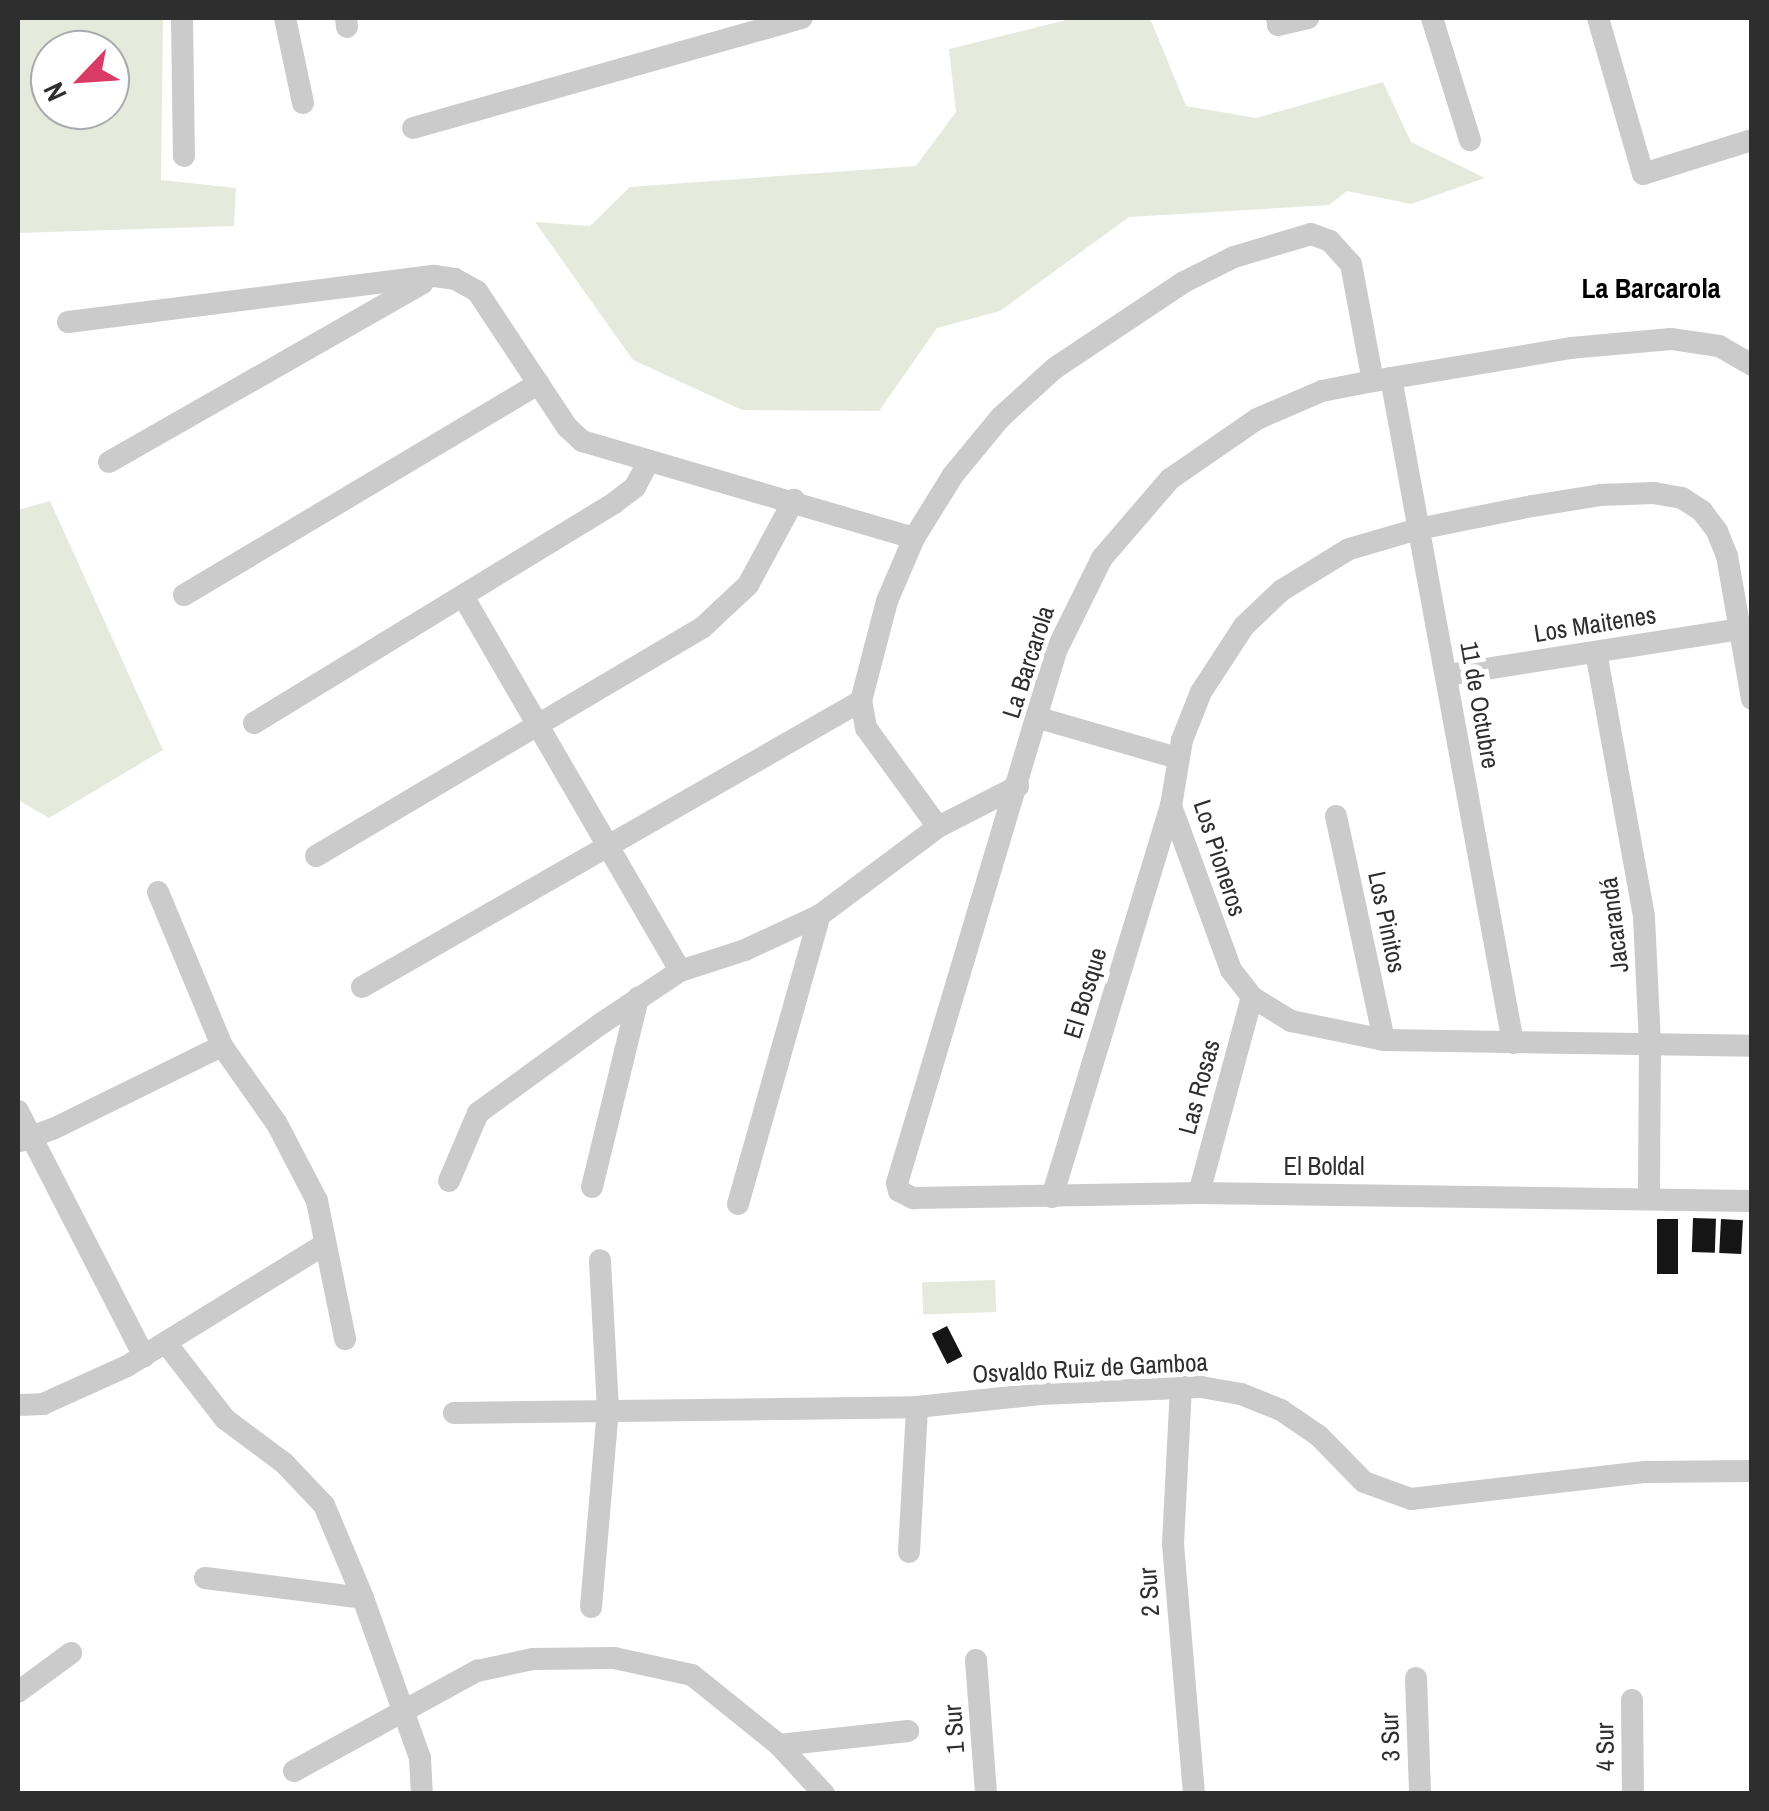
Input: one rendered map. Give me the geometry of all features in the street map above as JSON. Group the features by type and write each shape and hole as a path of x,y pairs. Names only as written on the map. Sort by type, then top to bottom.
{"street":[{"path":"182,18 184,156"},
{"path":"285,18 303,102"},
{"path":"413,128 802,18"},
{"path":"1276,18 1278,24 1308,18"},
{"path":"1432,18 1470,140"},
{"path":"1598,18 1644,174 1752,140"},
{"name":"11 de Octubre","path":"861,701 882,618 914,538 976,446 1055,368 1184,282 1260,247 1310,234 1330,241 1345,255 1354,274 1418,528 1514,1042"},
{"path":"68,322 434,276 455,279 477,291 582,441 914,538"},
{"path":"109,462 434,276"},
{"name":"La Barcarola","path":"899,1191 897,1183 1069,619 1102,558 1145,504 1198,457 1257,418 1322,391 1571,348 1671,339 1719,346 1752,365"},
{"path":"184,595 539,383"},
{"path":"254,723 628,494 648,462"},
{"name":"Los Pioneros","path":"1752,699 1746,628 1727,556 1717,531 1692,504 1668,494 1601,495 1418,528 1326,560 1262,607 1213,669 1190,715 1171,806 1223,955 1252,996 1292,1021 1384,1040 1752,1046"},
{"path":"316,856 702,628 748,584 794,500"},
{"path":"464,596 680,971"},
{"name":"Los Maitenes","path":"1447,674 1746,628"},
{"name":"Jacarandá","path":"1596,652 1644,917 1650,1043 1648,1196"},
{"path":"362,987 861,701 866,728 938,827"},
{"path":"1039,718 1178,758"},
{"path":"449,1181 478,1113 638,998 680,971 745,950 820,915 938,827 1018,786"},
{"name":"El Bosque","path":"1052,1196 1171,806"},
{"name":"Los Pinitos","path":"1336,816 1384,1040"},
{"path":"158,892 222,1046 277,1124 317,1201 345,1339"},
{"path":"738,1204 820,915"},
{"name":"Las Rosas","path":"1199,1193 1252,996"},
{"path":"592,1187 638,998"},
{"path":"24,1139 222,1046"},
{"path":"18,1111 24,1139 144,1356"},
{"name":"El Boldal","path":"899,1191 913,1198 1199,1193 1648,1196 1752,1201"},
{"path":"18,1405 43,1404 144,1356 324,1245"},
{"path":"592,1607 608,1409 600,1260"},
{"path":"166,1343 225,1418 284,1463 324,1505 363,1598 420,1758 422,1794"},
{"name":"Osvaldo Ruiz de Gamboa","path":"454,1413 917,1407 1181,1386 1232,1392 1282,1410 1319,1436 1364,1482 1411,1499 1646,1472 1752,1470"},
{"name":"2 Sur","path":"1181,1386 1173,1544 1194,1794"},
{"path":"909,1552 917,1407"},
{"path":"206,1578 363,1598"},
{"path":"18,1692 71,1653"},
{"path":"294,1771 477,1670 534,1659 614,1658 692,1675 778,1744 824,1794"},
{"name":"1 Sur","path":"976,1660 986,1794"},
{"name":"3 Sur","path":"1416,1678 1420,1794"},
{"name":"4 Sur","path":"1632,1700 1634,1794"},
{"path":"778,1744 908,1730"}],"shaded area":[{"path":"18,18 163,18 161,180 236,188 234,226 18,233"},
{"path":"1074,18 1150,18 1186,106 1256,118 1383,82 1411,142 1485,178 1411,204 1347,191 1329,205 1129,217 1000,311 937,328 879,411 742,410 633,360 535,222 590,226 630,187 916,166 956,112 949,49"},
{"path":"50,501 163,750 49,818 18,800 18,510"},
{"path":"995,1280 996,1312 923,1315 922,1283"}],"building":[{"path":"1693,1218 1716,1219 1715,1253 1692,1252"},
{"path":"1657,1219 1678,1219 1678,1274 1657,1274"},
{"path":"1721,1219 1743,1220 1741,1254 1719,1253"},
{"path":"947,1326 962,1356 947,1364 932,1334"}],"district":[{"name":"La Barcarola","path":"1651,288"}]}
